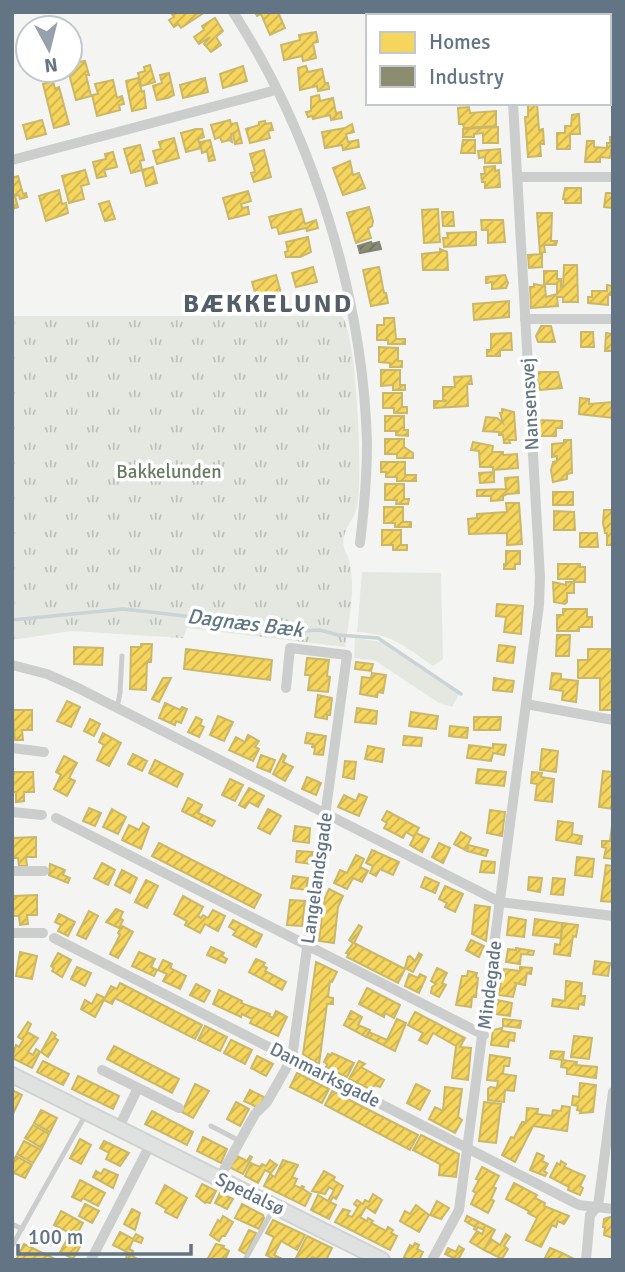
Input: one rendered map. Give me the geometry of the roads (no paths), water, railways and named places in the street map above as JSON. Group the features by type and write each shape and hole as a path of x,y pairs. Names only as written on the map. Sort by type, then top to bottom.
{"street":[{"path":"233,12 276,90 327,211 352,314 367,443 360,543"},
{"path":"12,160 276,90"},
{"name":"Nansensvej","path":"513,105 540,577 526,704"},
{"path":"518,177 613,177"},
{"path":"525,319 613,319"},
{"name":"Langelandsgade","path":"219,1178 255,1114 267,1102 292,1058 347,655 290,648 286,688"},
{"path":"12,665 47,674 500,902 613,916"},
{"path":"526,704 613,720"},
{"name":"Mindegade","path":"432,1260 459,1210 526,704"},
{"path":"12,748 44,752"},
{"path":"12,812 42,815"},
{"path":"56,818 484,1035"},
{"path":"12,871 44,871"},
{"path":"12,933 43,933"},
{"name":"Danmarksgade","path":"54,938 579,1205 613,1209"},
{"path":"102,1070 178,1108"},
{"name":"Spedalsø","path":"12,1075 383,1260"},
{"path":"118,1129 138,1088"},
{"path":"586,1260 590,1215 598,1206 613,1092"},
{"path":"91,1260 150,1145"}],"lane":[{"path":"117,708 121,693 122,656"},
{"path":"12,1246 86,1113"},
{"path":"211,1126 240,1141"},
{"path":"244,1260 275,1206"},
{"path":"12,1224 22,1229"}],"waterway":[{"name":"Dagnæs Bæk","path":"12,620 123,609 239,622 256,621 269,627 288,627 298,631 320,630 338,635 378,638 461,694"}],"district":[{"name":"BÆKKELUND","path":"268,304"}],"park label":[{"name":"Bakkelunden","path":"169,472"}]}
